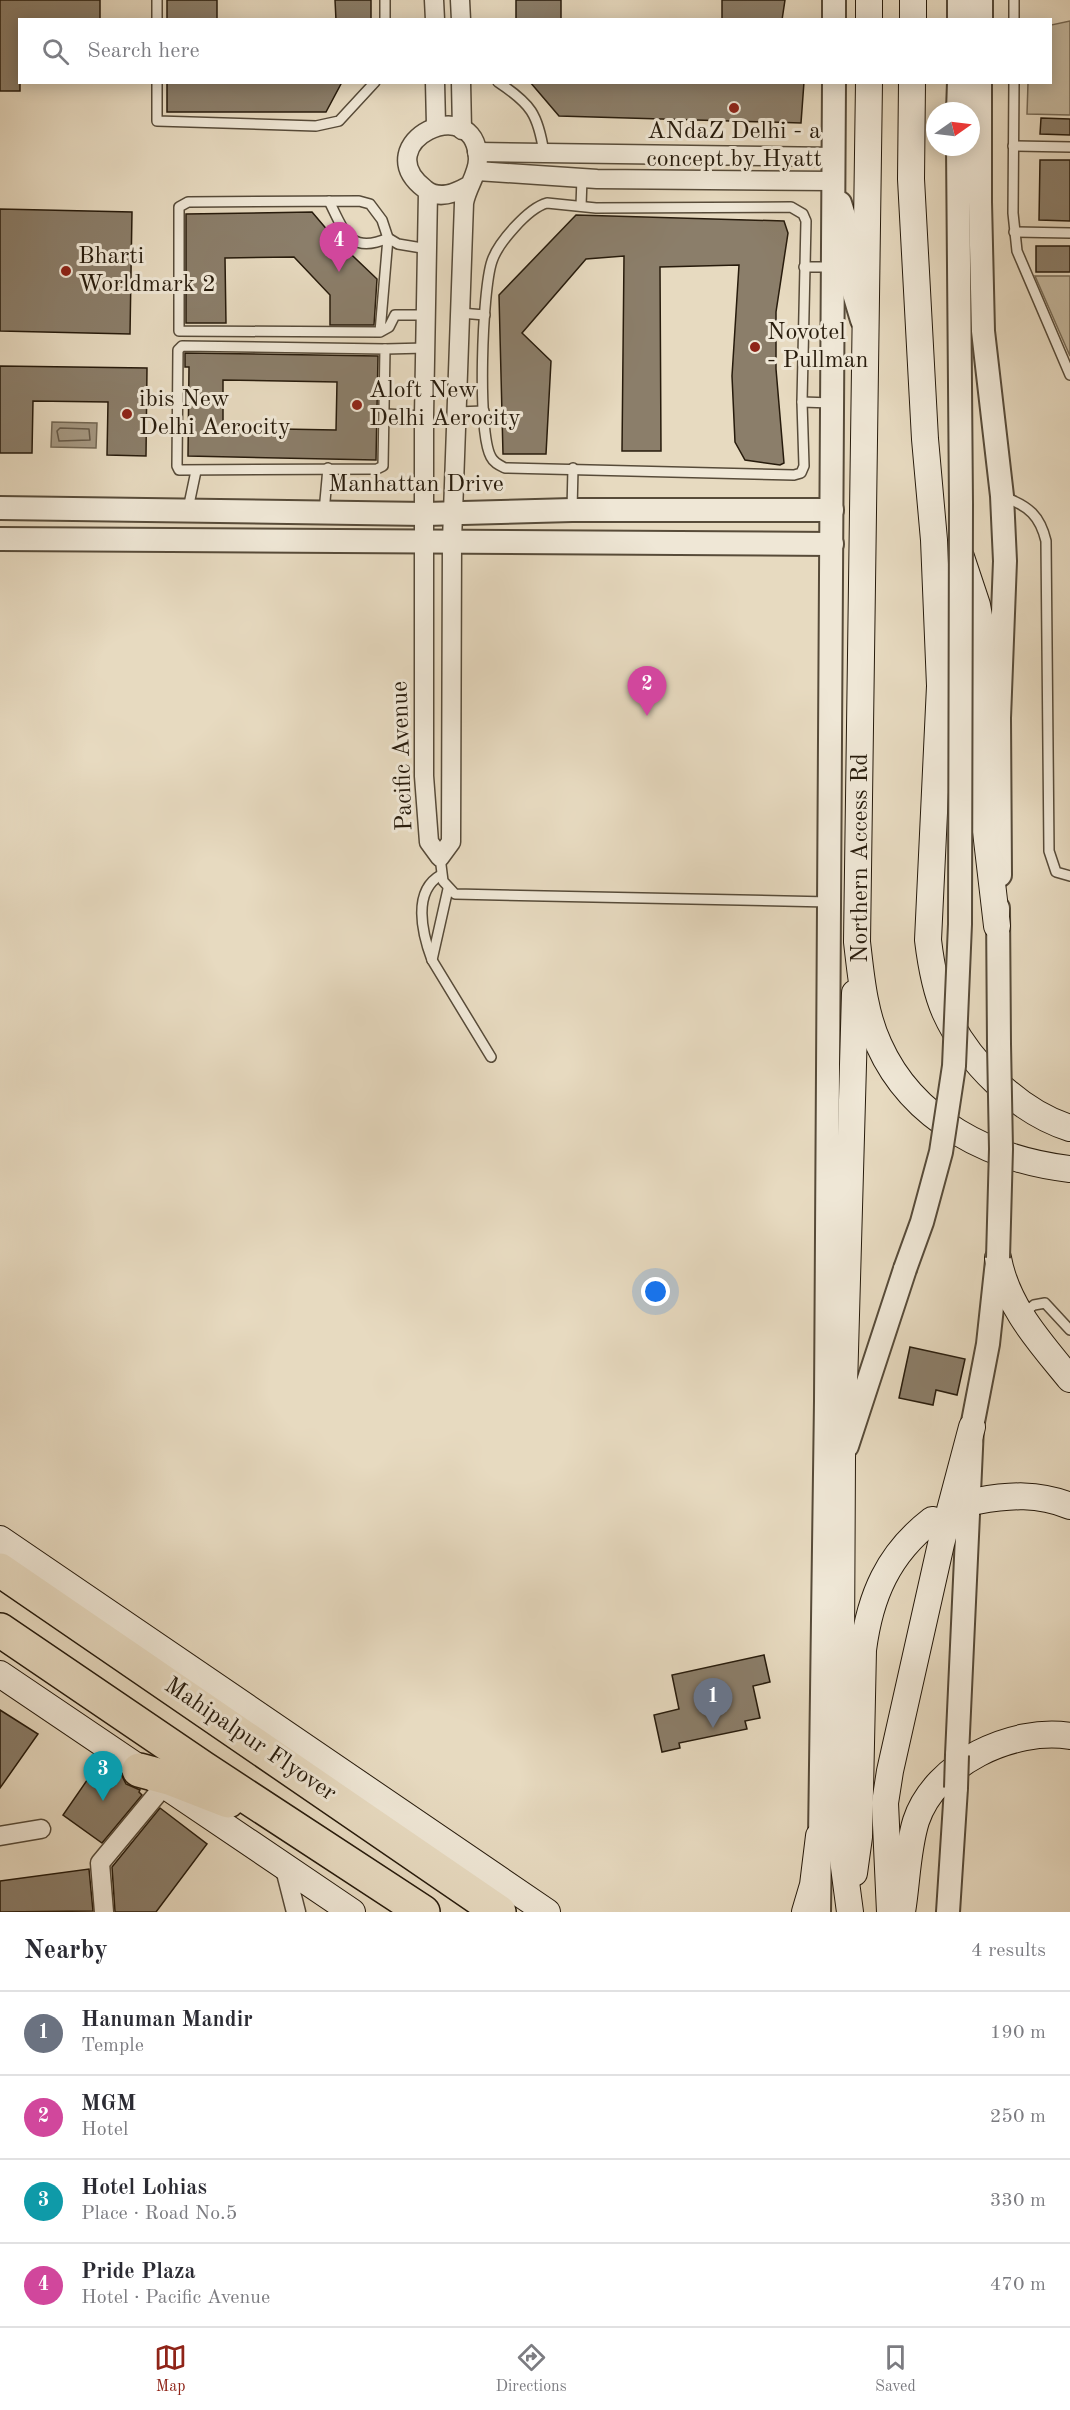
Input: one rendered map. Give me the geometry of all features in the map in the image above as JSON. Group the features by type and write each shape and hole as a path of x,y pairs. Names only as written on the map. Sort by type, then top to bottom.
{"highway":[{"name":"Mahipalpur Flyover","path":"0,1570 499,1912"},
{"name":"Mahipalpur Flyover","path":"0,1630 276,1815"},
{"path":"151,1778 276,1815 423,1912"}],"main road":[{"path":"869,0 869,18"},
{"path":"913,0 913,18"},
{"name":"Northern Access Rd","path":"869,84 867,336 856,942 863,988 878,1043 891,1068 909,1093 957,1132 979,1145 1009,1158 1070,1169"},
{"path":"912,84 911,179 924,428 934,540 940,686 928,940 936,989 953,1028 986,1070 1012,1096 1035,1113 1070,1128"},
{"path":"931,504 954,541 965,567 977,605 981,627 982,797 997,926"},
{"path":"850,1908 840,1837 842,1458 856,942"},
{"path":"998,1258 1004,1284 1020,1316 1070,1379"},
{"path":"890,1912 885,1803 890,1771 941,1544 972,1427"},
{"path":"977,1502 1021,1494 1044,1497 1070,1506"},
{"path":"850,1908 859,1837 863,1650 871,1603 892,1560 903,1545 932,1521"},
{"path":"0,1539 547,1912"},
{"path":"0,1674 285,1869 352,1912"},
{"path":"902,1912 916,1821 924,1804 944,1779 982,1752 1012,1740 1048,1734 1070,1736"},
{"path":"805,1912 813,1885 819,1836"}],"street":[{"path":"434,0 435,18"},
{"path":"460,0 460,18"},
{"path":"834,0 834,18"},
{"path":"959,0 959,18"},
{"path":"981,0 981,18"},
{"path":"435,84 436,125"},
{"path":"461,84 462,130"},
{"path":"819,1912 834,84"},
{"path":"958,84 958,102"},
{"path":"948,1912 956,1788 972,1427 988,1344 998,1258 1001,1149 997,926 1000,861 999,718 1005,561 1002,496 983,330 980,84"},
{"path":"436,125 449,125 462,130 470,136 477,152 472,179 456,194 442,195 428,192 412,176 409,152 419,134 436,125"},
{"path":"477,152 835,157"},
{"path":"842,1458 922,1222 941,1152 954,1066 960,912 961,504 958,156"},
{"path":"472,179 834,181"},
{"name":"Pacific Avenue","path":"428,192 429,249 424,416 424,776 429,842 440,857 451,842 452,541 464,203 472,179"},
{"path":"834,181 853,244 853,290 867,336"},
{"name":"Manhattan Drive","path":"0,508 425,514 572,510 832,510"},
{"path":"0,539 832,544"},
{"path":"104,1912 100,1863 151,1778"},
{"path":"0,1836 41,1828"},
{"path":"285,1869 296,1912"}],"lane":[{"path":"157,0 157,18"},
{"path":"385,0 385,18"},
{"path":"1014,0 1014,18"},
{"path":"157,84 157,121 316,126 339,121 373,84"},
{"path":"501,84 521,98 539,123 544,153"},
{"path":"1014,84 1014,232 1023,271 1070,375"},
{"path":"1013,146 1070,147"},
{"path":"581,206 582,178"},
{"path":"328,201 345,232 361,244 372,246 388,238"},
{"path":"380,332 388,238 382,220 370,204 328,201 182,203 178,212 179,331 380,332 389,327 395,315 427,315"},
{"path":"547,203 581,206 791,207 803,214 806,221 802,402 804,466 798,475 500,465 490,456 484,411 485,315 495,254 528,213 547,203"},
{"path":"1014,232 1070,233"},
{"path":"388,238 398,244 429,249"},
{"path":"804,267 833,267"},
{"path":"460,313 485,315"},
{"path":"385,349 386,414 383,466 377,469 196,471 182,471 177,466 180,347 426,348"},
{"path":"802,402 832,403"},
{"path":"457,412 484,411"},
{"path":"386,414 424,416"},
{"path":"324,512 328,468"},
{"path":"572,510 573,468"},
{"path":"188,510 196,471"},
{"path":"1002,496 1028,507 1036,514 1046,542 1049,850 1056,872 1070,876"},
{"path":"440,857 441,875 448,889 455,894 829,902"},
{"path":"441,875 431,881 422,898 425,942 432,960 491,1057"},
{"path":"432,960 448,889"},
{"path":"1020,1316 1034,1305 1045,1303 1070,1330"}],"shaded area":[{"path":"1070,21 1070,115 1027,114 1028,84 1052,84 1052,25"},
{"path":"1035,276 1070,276 1070,356"}],"water":[{"path":"52,422 97,423 96,448 51,447"}],"building":[{"path":"0,0 100,0 100,18 18,18 18,84 20,84 20,91 0,91"},
{"path":"167,0 217,0 217,18 167,18"},
{"path":"335,0 371,0 371,18 336,18"},
{"path":"516,0 561,0 561,18 516,18"},
{"path":"722,0 785,0 782,18 722,18"},
{"path":"167,84 341,84 326,112 167,112"},
{"name":"ANdaZ Delhi - a concept by Hyatt","path":"532,84 804,84 801,123 559,116"},
{"path":"1041,118 1070,119 1070,135 1040,134"},
{"path":"1040,160 1070,160 1070,221 1039,220"},
{"name":"Bharti Worldmark 2","path":"0,209 132,212 130,334 0,331"},
{"path":"312,212 335,239 377,279 374,325 330,325 330,295 294,257 225,258 226,323 186,323 186,214"},
{"name":"Novotel - Pullman","path":"576,215 784,221 788,233 776,312 776,369 784,463 780,465 745,460 735,442 732,376 739,265 660,267 661,451 622,451 624,256 586,259 522,333 551,361 546,454 503,454 499,295"},
{"path":"1036,246 1070,246 1070,272 1036,272"},
{"name":"Aloft New Delhi Aerocity","path":"185,353 378,356 376,460 188,456 189,367 185,367","holes":["223,380 337,382 336,430 223,428"]},
{"name":"ibis New Delhi Aerocity","path":"0,366 147,368 146,456 107,455 108,402 33,401 32,453 0,453"},
{"path":"910,1347 965,1359 957,1395 936,1390 933,1405 899,1398"},
{"path":"764,1655 770,1682 753,1686 760,1718 745,1721 747,1729 679,1743 680,1748 662,1752 654,1715 679,1709 672,1675"},
{"path":"0,1710 38,1734 0,1788"},
{"path":"101,1760 121,1774 126,1784 140,1790 142,1795 102,1843 63,1815"},
{"path":"160,1808 207,1844 156,1912 115,1912 112,1867"},
{"path":"89,1869 93,1911 0,1912 0,1881"}],"place":[{"name":"ANdaZ Delhi - a concept by Hyatt","path":"734,108"},
{"name":"Bharti Worldmark 2","path":"66,271"},
{"name":"Pride Plaza","path":"339,272"},
{"name":"Novotel - Pullman","path":"755,347"},
{"name":"Aloft New Delhi Aerocity","path":"357,405"},
{"name":"ibis New Delhi Aerocity","path":"127,414"},
{"name":"MGM","path":"647,716"},
{"name":"Hanuman Mandir","path":"713,1728"},
{"name":"Hotel Lohias","path":"103,1801"}]}
